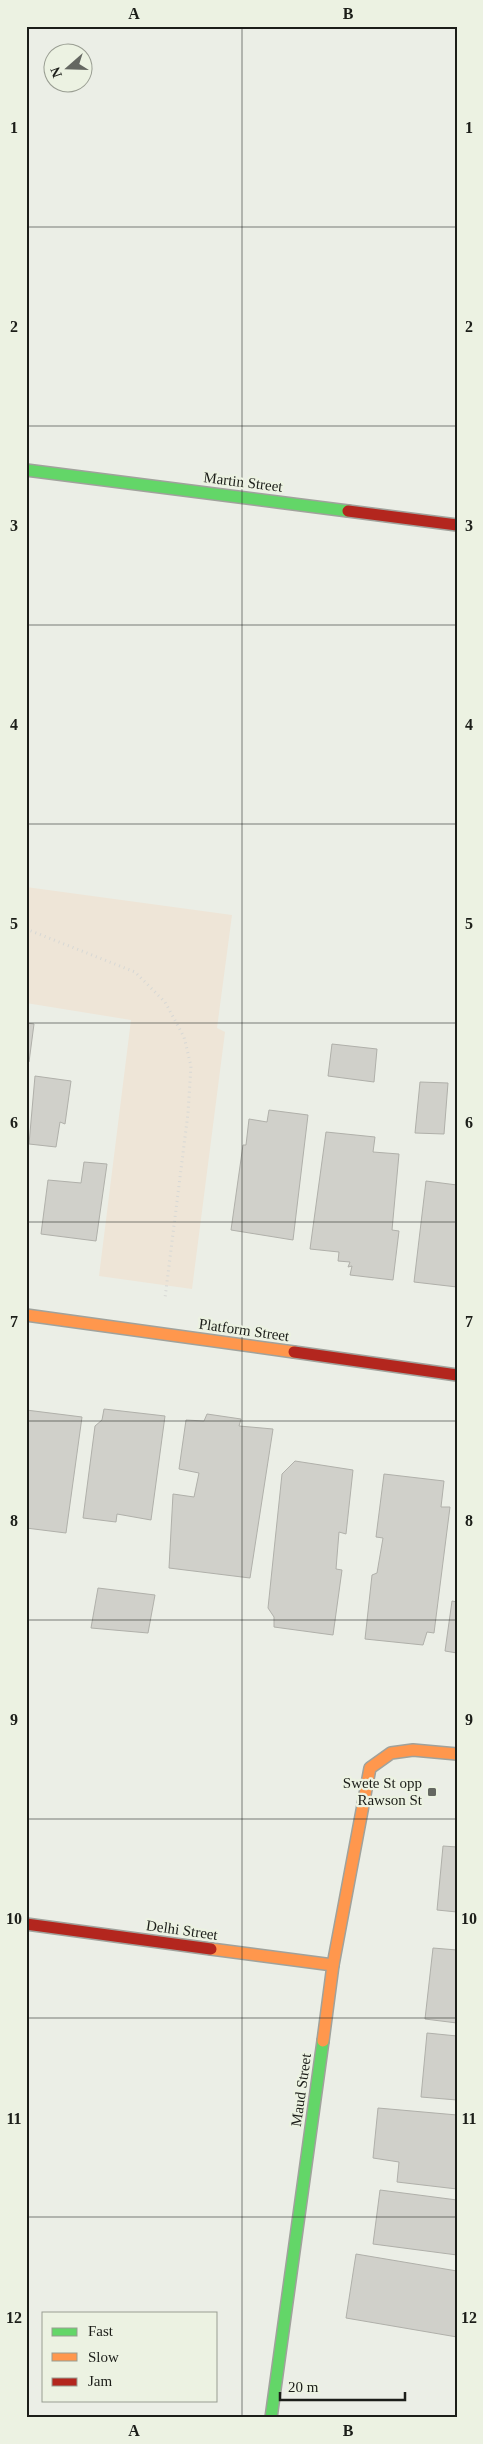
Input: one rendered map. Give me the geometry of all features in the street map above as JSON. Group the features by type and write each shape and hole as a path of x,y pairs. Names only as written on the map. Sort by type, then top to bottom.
{"street":[{"name":"Martin Street","path":"26,470 457,525"},
{"name":"Platform Street","path":"26,1315 457,1375"},
{"name":"Maud Street","path":"271,2418 333,1966 370,1768 391,1753 405,1751 457,1754"},
{"name":"Delhi Street","path":"26,1924 333,1966"}],"path":[{"path":"26,929 135,972 165,1002 184,1037 191,1066 188,1113 161,1333"}],"shaded area":[{"path":"26,887 232,915 217,1028 225,1032 192,1289 99,1276 131,1020 26,1003"}],"building":[{"path":"26,1023 34,1024 29,1062 26,1062"},
{"path":"332,1044 377,1049 374,1082 328,1076"},
{"path":"35,1076 71,1081 65,1124 60,1122 56,1147 29,1144"},
{"path":"420,1082 448,1083 444,1134 415,1133"},
{"path":"269,1110 308,1115 293,1240 231,1230 243,1145 246,1145 249,1119 267,1122"},
{"path":"326,1132 375,1137 373,1152 399,1154 392,1230 399,1231 393,1280 350,1275 352,1266 348,1267 350,1262 338,1261 339,1252 310,1249"},
{"path":"84,1162 107,1164 96,1241 41,1234 48,1180 81,1183"},
{"path":"426,1181 457,1185 457,1287 414,1282"},
{"path":"104,1409 165,1416 151,1520 117,1514 116,1522 83,1518 95,1426 102,1420"},
{"path":"26,1410 82,1417 66,1533 26,1528"},
{"path":"207,1414 241,1419 239,1426 273,1429 250,1578 169,1568 173,1494 194,1497 199,1473 179,1469 186,1420 204,1421"},
{"path":"295,1461 353,1470 346,1534 339,1532 336,1569 342,1570 333,1635 274,1627 274,1617 268,1608 282,1474"},
{"path":"384,1474 444,1481 441,1507 450,1507 434,1633 427,1632 423,1645 365,1639 372,1575 377,1573 383,1538 376,1537"},
{"path":"98,1588 155,1595 148,1633 91,1628"},
{"path":"452,1601 457,1602 457,1653 445,1651"},
{"path":"443,1846 457,1847 457,1912 437,1910"},
{"path":"433,1948 457,1950 457,2023 425,2019"},
{"path":"427,2033 457,2036 457,2100 421,2097"},
{"path":"378,2108 457,2115 457,2189 397,2182 399,2162 373,2158"},
{"path":"380,2190 457,2200 457,2255 373,2244"},
{"path":"356,2254 457,2271 457,2337 346,2318"}],"traffic: fast":[{"path":"26,470 348,511"},
{"path":"271,2418 323,2041"}],"traffic: slow":[{"path":"26,1315 294,1352"},
{"path":"323,2041 333,1965 370,1768 391,1753 413,1750 457,1754"},
{"path":"211,1949 333,1965"}],"traffic: jam":[{"path":"348,511 457,525"},
{"path":"294,1352 457,1375"},
{"path":"26,1924 211,1949"}],"place":[{"name":"Swete St opp Rawson St","path":"432,1792"}]}
